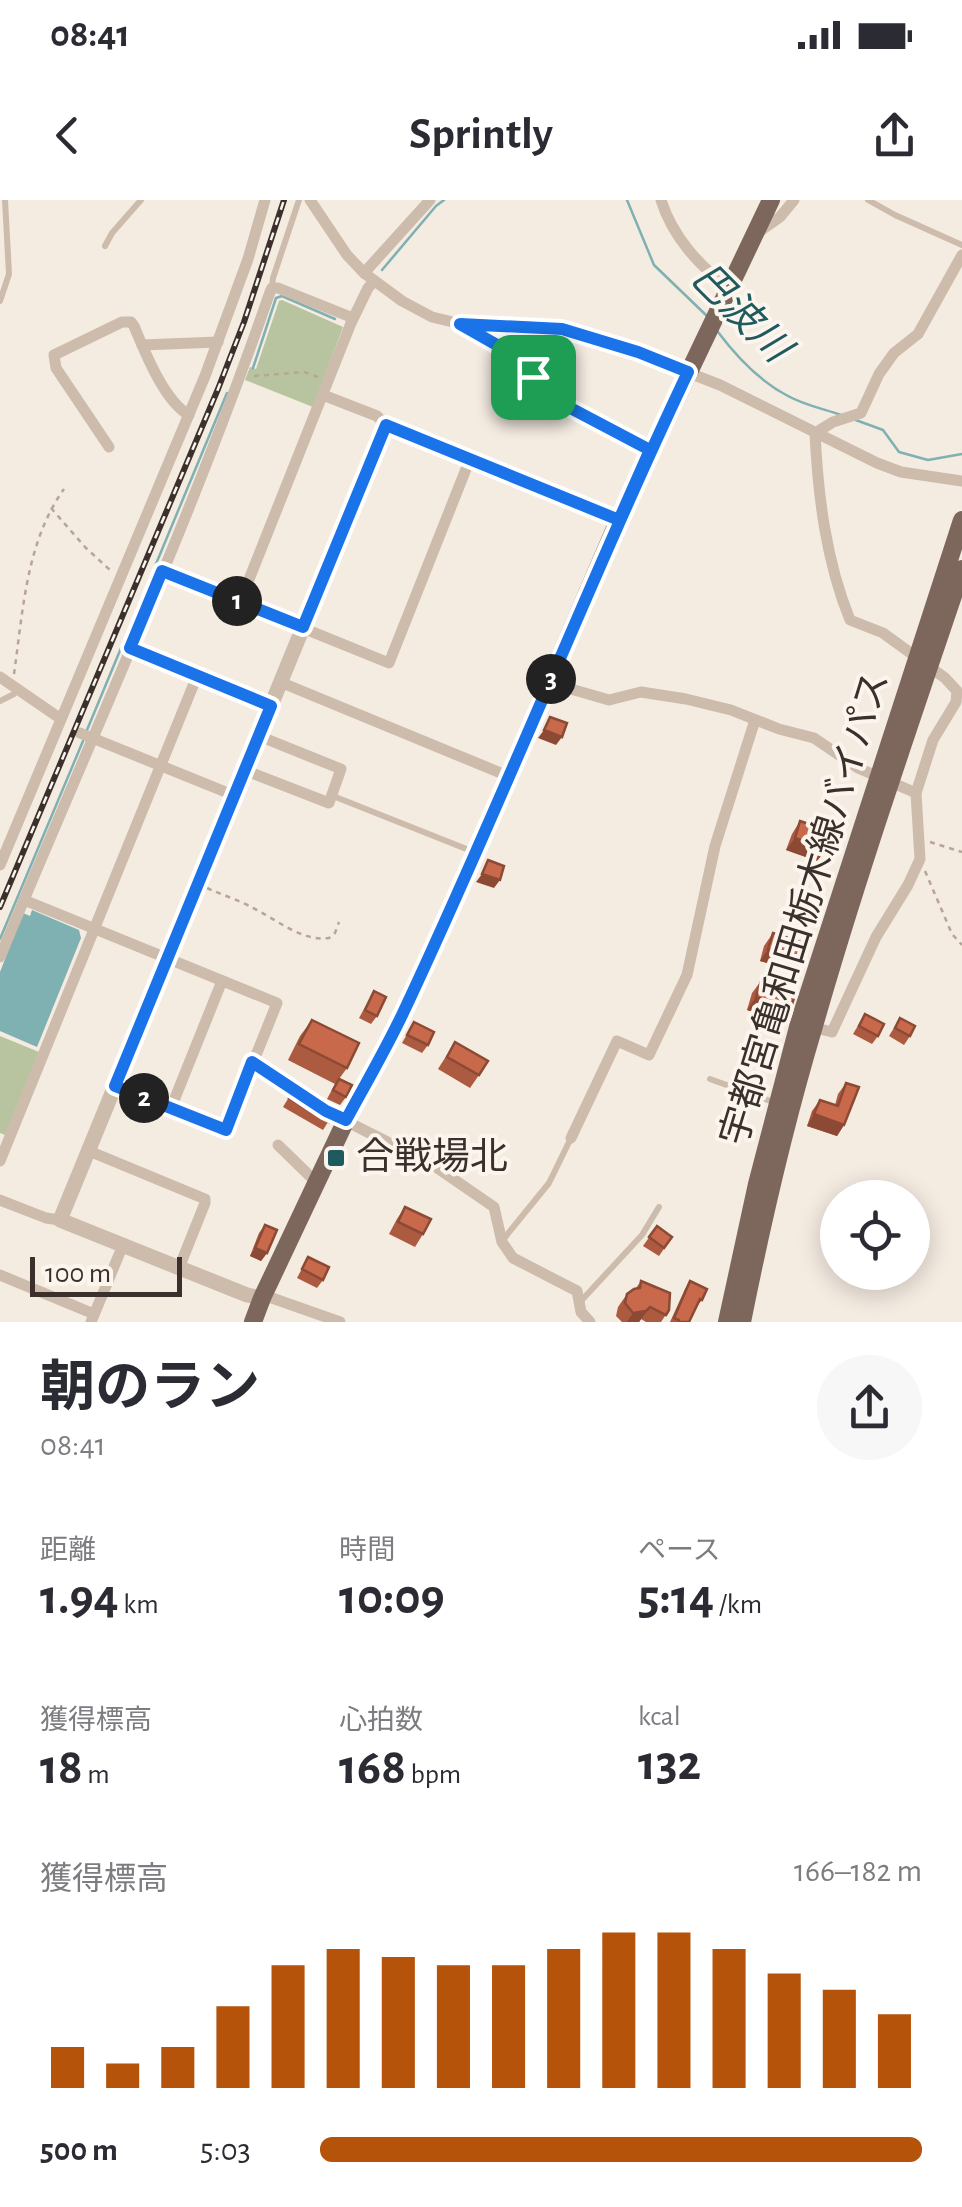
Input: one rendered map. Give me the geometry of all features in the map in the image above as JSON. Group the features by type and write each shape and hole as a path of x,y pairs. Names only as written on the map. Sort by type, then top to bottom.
{"main road":[{"path":"253,1322 346,1120 402,1016 650,450 771,200"},
{"name":"宇都宮亀和田栃木線バイパス","path":"728,1322 777,1103 923,663 962,520"},
{"name":"宇都宮亀和田栃木線バイパス","path":"923,663 962,569"},
{"name":"宇都宮亀和田栃木線バイパス","path":"742,1322 806,1025"}],"street":[{"path":"0,957 24,900 120,576 218,342 265,200"},
{"path":"310,200 348,255 369,277 432,317 460,324 562,329 638,352 720,385 877,463 901,472 962,481"},
{"path":"240,602 368,288 369,277 430,200"},
{"path":"661,200 678,236 709,274 729,287"},
{"path":"757,233 780,217 794,200"},
{"path":"815,433 861,413 879,374 894,352 918,334 962,255"},
{"path":"0,865 76,729 130,648 234,395 272,288 353,318"},
{"path":"109,447 56,368 54,356 127,321 134,326 177,408 189,414"},
{"path":"142,345 218,342"},
{"path":"324,396 619,520"},
{"path":"60,1220 386,425"},
{"path":"806,1025 832,1032 876,937 920,859 916,793 933,740 957,696 945,678 883,633 850,620 840,594 818,492 815,433"},
{"path":"162,571 389,663 470,459"},
{"path":"130,648 271,706"},
{"path":"0,1161 196,676"},
{"path":"280,682 508,776"},
{"path":"9,683 76,729 234,795"},
{"path":"550,683 609,700 640,692 686,698 731,710 778,730 814,738 843,760 916,793"},
{"path":"571,1138 617,1041 648,1055 687,975 714,846 755,720"},
{"path":"244,770 329,803 341,769 259,736"},
{"path":"24,900 277,1003 226,1130 115,1086"},
{"path":"171,1108 222,981"},
{"path":"252,1062 326,1111 433,1164 494,1207 502,1242 513,1258 577,1291 581,1312 590,1322"},
{"path":"278,1145 317,1183"},
{"path":"89,1151 205,1199 179,1268"},
{"path":"0,1200 60,1220 247,1296 272,1298 340,1322"},
{"path":"0,1275 92,1318 123,1245"}],"lane":[{"path":"0,301 8,274 5,200"},
{"path":"105,246 141,200"},
{"path":"272,288 298,200"},
{"path":"868,200 962,245"},
{"path":"0,701 14,694 9,683"},
{"path":"331,795 476,852"},
{"path":"710,1080 777,1103"},
{"path":"502,1242 549,1184 571,1138"},
{"path":"579,1302 642,1235 659,1207"}],"path":[{"path":"460,324 511,353 533,377 540,392 650,450"},
{"path":"254,376 304,372 324,379"},
{"path":"9,683 14,674 20,620 39,534 64,489"},
{"path":"51,508 84,547 120,576"},
{"path":"919,839 962,852"},
{"path":"920,859 952,934 962,945"},
{"path":"197,884 317,939 329,938 340,922"}],"green space":[{"path":"282,300 343,327 313,407 245,380 250,367 256,369"},
{"path":"0,1036 39,1052 5,1135 0,1133"}],"water":[{"path":"32,910 79,930 81,938 37,1047 0,1031 0,972 23,913 30,916"}],"building":[{"path":"550,717 567,723 562,737 544,730"},
{"path":"800,821 832,832 826,849 795,838"},
{"path":"488,860 504,866 500,880 482,874"},
{"path":"773,933 807,944 803,959 768,949"},
{"path":"761,981 796,991 791,1008 756,997"},
{"path":"374,991 386,997 377,1016 365,1010"},
{"path":"865,1014 884,1024 878,1036 859,1026"},
{"path":"900,1018 915,1026 910,1036 895,1028"},
{"path":"312,1020 359,1043 347,1068 299,1044"},
{"path":"414,1022 434,1032 428,1045 407,1035"},
{"path":"455,1042 488,1061 479,1075 447,1057"},
{"path":"339,1079 352,1085 346,1097 333,1090"},
{"path":"846,1083 859,1087 844,1125 814,1114 820,1100 838,1106"},
{"path":"294,1089 333,1114 329,1122 289,1098"},
{"path":"405,1207 431,1219 423,1234 398,1222"},
{"path":"265,1225 277,1230 267,1253 255,1248"},
{"path":"657,1226 672,1237 664,1248 649,1237"},
{"path":"308,1257 329,1267 323,1280 302,1269"},
{"path":"641,1281 670,1293 666,1315 650,1307 633,1313 625,1303 627,1294 640,1288"},
{"path":"690,1281 707,1289 689,1322 679,1322 674,1318"}],"waterway":[{"name":"巴波川","path":"382,270 444,200"},
{"name":"巴波川","path":"627,200 654,265 708,317"},
{"name":"巴波川","path":"253,368 276,298 282,296 335,319"},
{"name":"巴波川","path":"718,332 750,368 778,390 841,415"},
{"name":"巴波川","path":"87,730 227,393"},
{"name":"巴波川","path":"853,419 883,430 899,452 928,460 962,454"},
{"name":"巴波川","path":"0,939 83,741"}],"railway":[{"path":"0,907 218,389 284,200"}],"place":[{"name":"合戦場北","path":"336,1158"}],"route":[{"path":"460,324 562,329 607,341 688,372 402,1016 346,1120 252,1062 226,1130 115,1086 271,706 130,648 162,571 303,627 386,425 619,520 650,450 540,392 533,377 511,353 460,324"}]}
